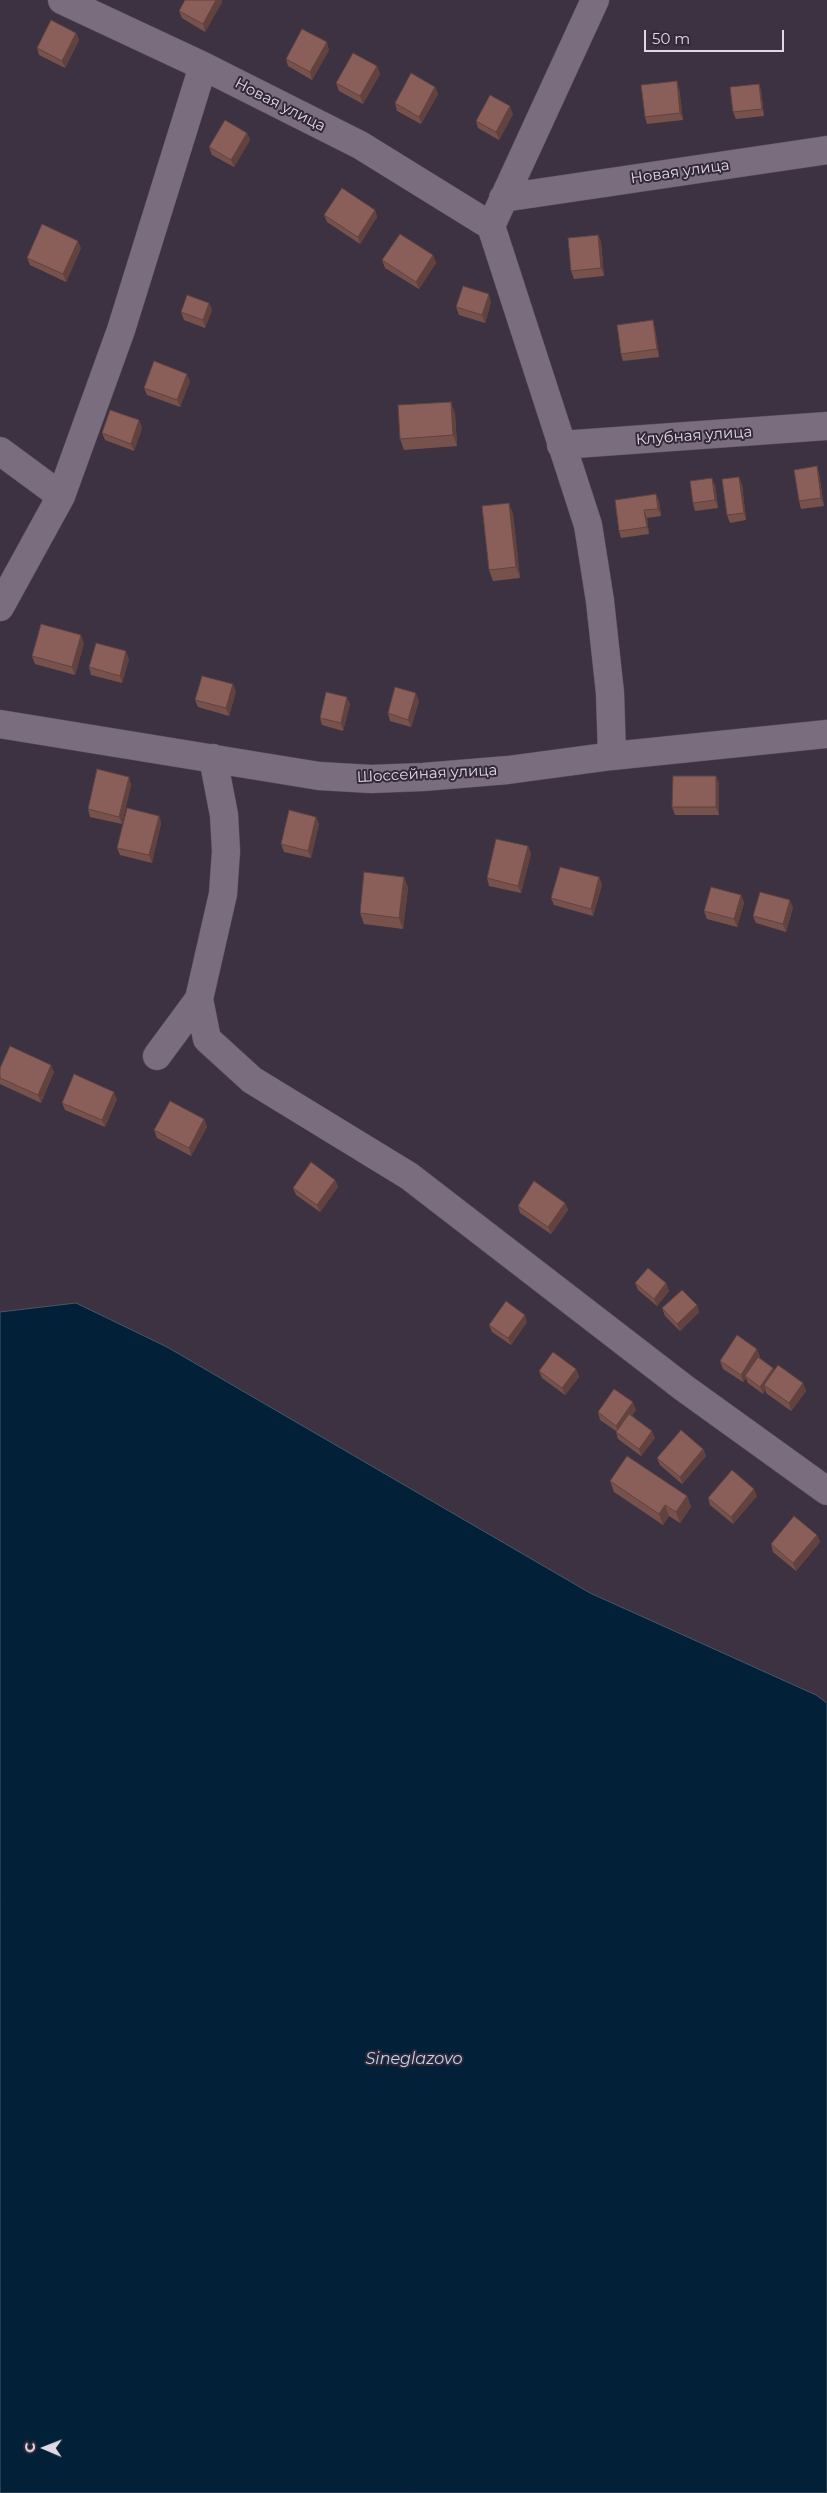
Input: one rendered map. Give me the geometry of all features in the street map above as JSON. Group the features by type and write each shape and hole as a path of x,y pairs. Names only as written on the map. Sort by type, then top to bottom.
{"street":[{"name":"Новая улица","path":"62,0 203,66 360,145 491,226"},
{"path":"595,0 491,226 588,525 600,601 610,693 612,756"},
{"path":"0,607 61,496 121,330 203,66"},
{"name":"Новая улица","path":"503,198 827,150"},
{"name":"Клубная улица","path":"561,445 827,426"},
{"path":"0,450 61,496"},
{"name":"Шоссейная улица","path":"0,724 319,776 371,779 508,770 612,756 827,734"},
{"path":"157,1056 199,999 223,894 226,850 224,815 213,758"},
{"path":"199,999 207,1039 252,1080 409,1176 684,1388 827,1491"}],"water":[{"name":"Sineglazovo","path":"76,1303 167,1347 590,1593 816,1695 827,1703 827,2493 0,2493 0,1312"}],"building":[{"path":"185,0 216,0 203,24 179,11"},
{"path":"51,20 76,33 62,61 37,48"},
{"path":"302,29 327,42 310,72 286,59"},
{"path":"353,53 377,66 360,96 336,83"},
{"path":"411,73 435,87 419,117 395,103"},
{"path":"677,81 680,113 645,117 641,85"},
{"path":"759,84 762,109 733,112 730,87"},
{"path":"490,95 510,106 496,132 476,121"},
{"path":"225,120 247,133 231,160 209,147"},
{"path":"342,188 375,210 358,237 324,215"},
{"path":"42,224 78,241 63,274 27,258"},
{"path":"400,234 433,255 416,282 382,260"},
{"path":"598,235 601,268 571,271 568,238"},
{"path":"463,286 489,294 482,315 456,307"},
{"path":"187,295 209,303 203,320 181,312"},
{"path":"653,320 657,349 621,354 617,325"},
{"path":"154,361 187,374 177,400 144,388"},
{"path":"451,402 453,435 400,439 398,405"},
{"path":"110,410 139,420 131,444 102,433"},
{"path":"817,466 821,498 799,501 794,470"},
{"path":"739,477 744,513 727,515 722,479"},
{"path":"712,478 715,500 693,503 690,481"},
{"path":"656,494 658,509 644,510 647,527 619,531 615,500"},
{"path":"509,503 516,567 489,570 482,506"},
{"path":"41,624 81,635 72,667 32,656"},
{"path":"96,643 126,651 120,676 89,667"},
{"path":"202,676 233,684 226,708 195,700"},
{"path":"395,687 416,693 408,720 388,713"},
{"path":"326,692 347,697 341,723 320,718"},
{"path":"97,769 129,777 119,817 88,809"},
{"path":"673,776 716,776 716,807 672,807"},
{"path":"127,808 159,816 149,855 117,848"},
{"path":"289,810 316,817 308,851 281,844"},
{"path":"496,839 528,846 518,886 487,878"},
{"path":"560,867 599,877 591,909 551,898"},
{"path":"364,872 404,877 399,918 360,913"},
{"path":"711,887 741,895 734,919 704,911"},
{"path":"760,892 790,900 783,924 753,916"},
{"path":"10,1046 51,1065 38,1095 0,1078 0,1068"},
{"path":"74,1074 114,1092 102,1120 62,1103"},
{"path":"170,1101 204,1119 189,1148 154,1130"},
{"path":"311,1162 335,1180 317,1205 293,1188"},
{"path":"534,1181 565,1203 548,1227 518,1206"},
{"path":"648,1268 666,1283 654,1299 635,1283"},
{"path":"682,1290 697,1305 677,1324 662,1308"},
{"path":"506,1301 525,1315 508,1338 489,1325"},
{"path":"737,1335 757,1349 741,1375 720,1361"},
{"path":"553,1352 576,1369 562,1388 539,1371"},
{"path":"758,1357 773,1368 760,1387 745,1376"},
{"path":"778,1365 803,1383 789,1403 764,1385"},
{"path":"614,1389 633,1402 616,1426 598,1412"},
{"path":"629,1414 652,1431 639,1449 616,1432"},
{"path":"681,1430 703,1449 680,1477 657,1458"},
{"path":"627,1456 687,1496 676,1512 665,1505 659,1514 610,1481"},
{"path":"732,1470 754,1489 731,1517 708,1498"},
{"path":"794,1516 817,1535 793,1563 771,1544"}]}
